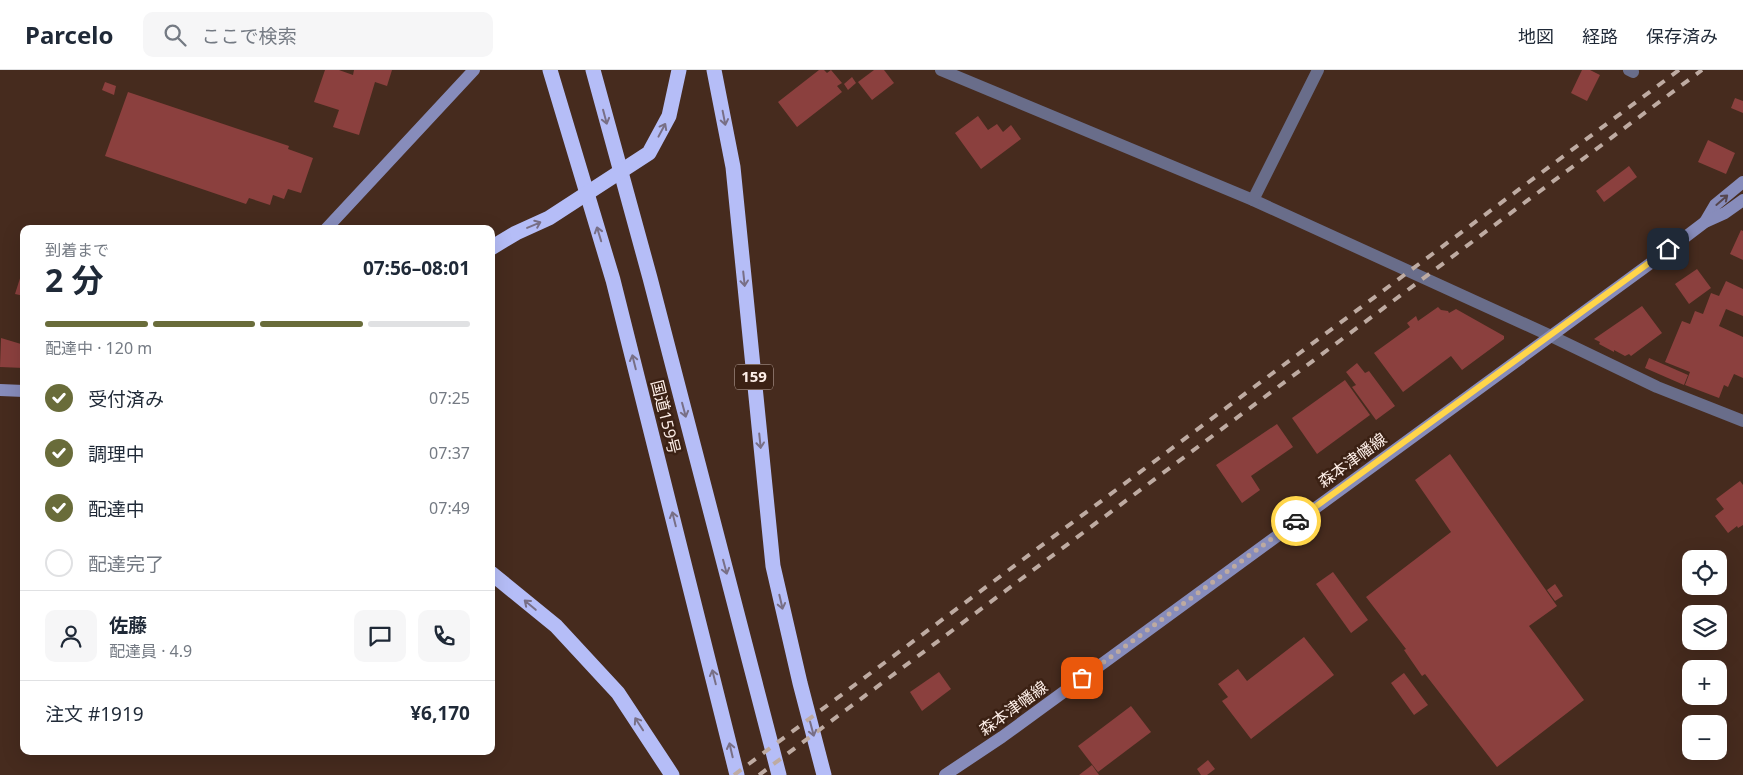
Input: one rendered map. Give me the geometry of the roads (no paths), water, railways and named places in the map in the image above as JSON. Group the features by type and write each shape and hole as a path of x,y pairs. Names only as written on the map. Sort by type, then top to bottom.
{"highway":[{"name":"国道159号","path":"550,70 613,280 726,724 737,775"},
{"name":"国道159号","path":"592,70 650,278 779,775"},
{"path":"495,246 516,233 549,218 649,154 669,116 679,70"},
{"name":"159","path":"714,70 733,167 773,566 800,683 824,775"},
{"path":"495,576 556,626 618,692 669,770"}],"main road":[{"path":"330,225 474,70"},
{"name":"森本津幡線","path":"1705,222 1715,205 1743,182"},
{"name":"森本津幡線","path":"945,775 1010,731 1705,222 1725,213 1743,200"},
{"path":"0,390 20,391"}],"street":[{"path":"941,70 1253,200 1551,336 1656,387 1743,421"},
{"path":"1253,200 1318,70"}],"railway":[{"path":"734,775 1679,70"},
{"path":"759,775 1702,70"}]}
